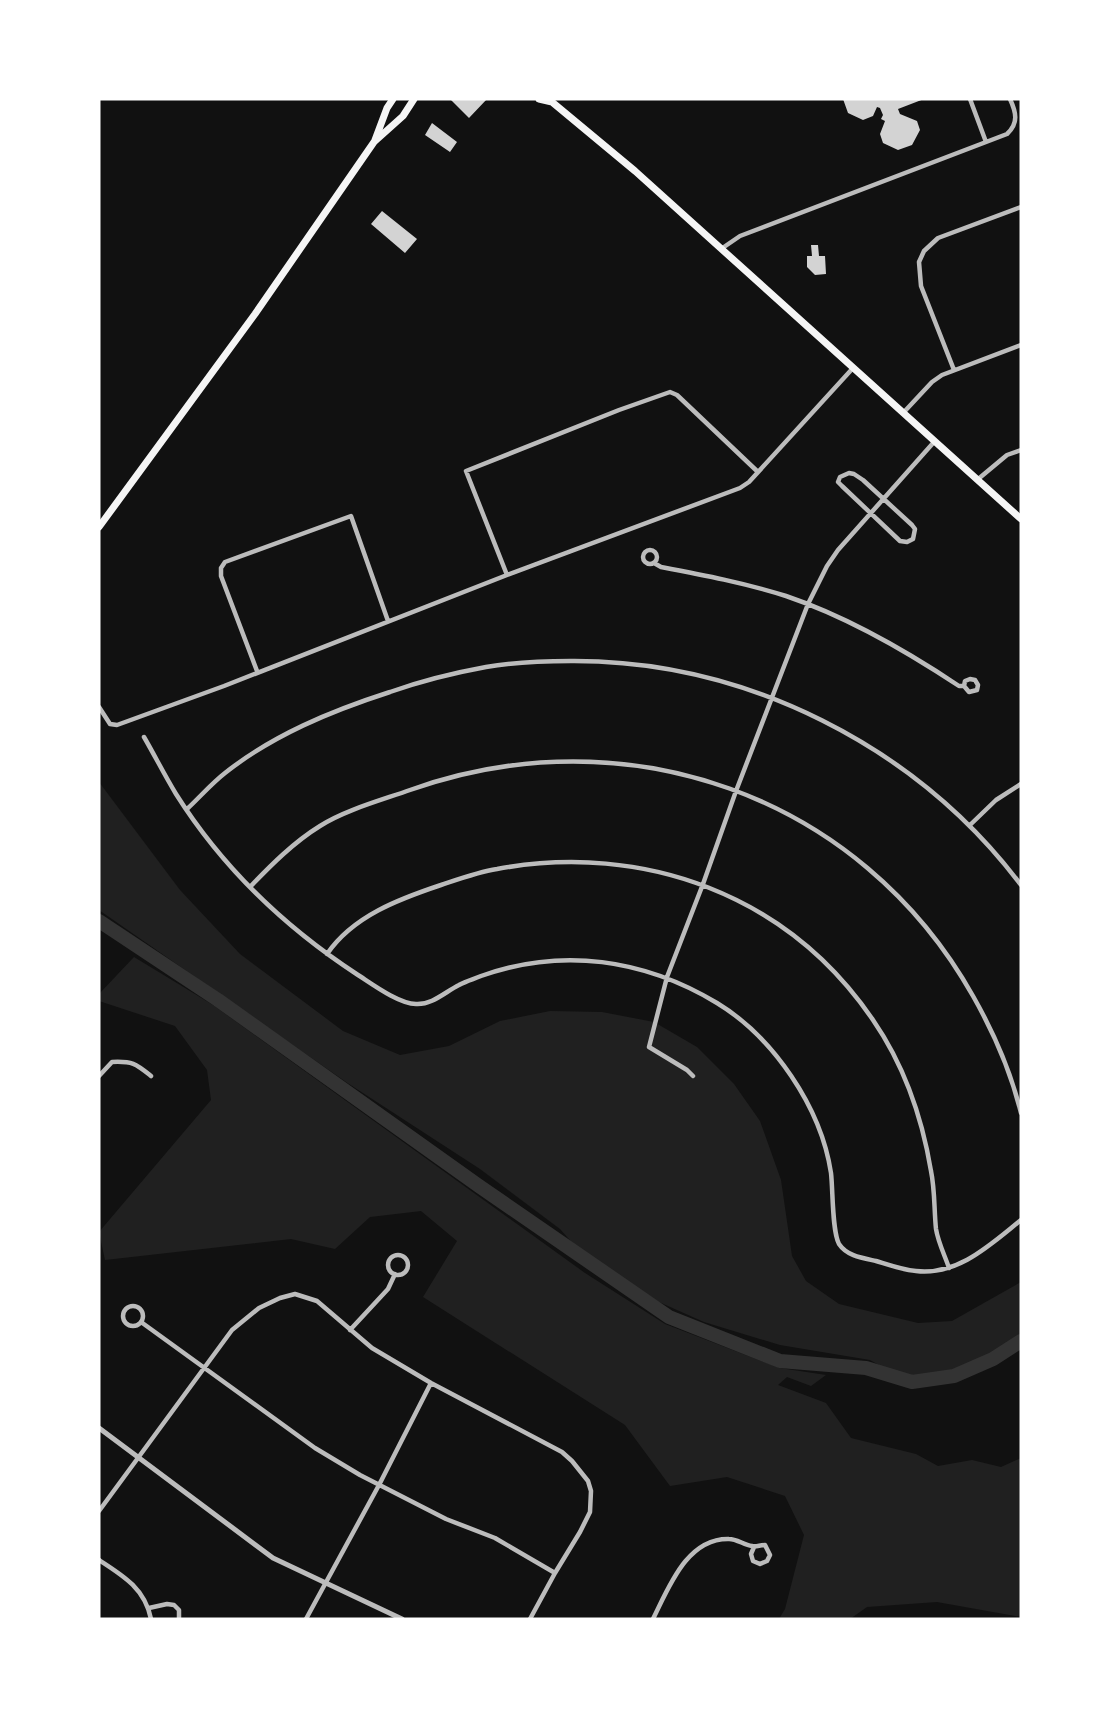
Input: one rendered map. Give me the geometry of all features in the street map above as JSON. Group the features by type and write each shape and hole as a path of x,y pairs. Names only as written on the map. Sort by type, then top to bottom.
{"main road":[{"path":"374,142 387,108 393,99"},
{"path":"99,527 249,322 374,142 403,116 414,99"},
{"path":"539,99 552,100 635,171 1021,519"}],"street":[{"path":"970,99 986,142"},
{"path":"721,249 740,236 1007,134 1016,123 1016,112 1010,99"},
{"path":"954,370 921,286 919,262 924,251 938,237 1021,207"},
{"path":"904,412 932,382 954,370 1021,345"},
{"path":"99,707 110,724 117,725 224,686 257,671 507,575 730,493 749,483 853,368"},
{"path":"507,575 466,471 670,392 676,395 758,472"},
{"path":"693,1076 649,1047 667,977 736,791 808,604 827,566 838,550 934,442"},
{"path":"976,480 1006,456 1021,450"},
{"path":"849,473 854,474 885,499 915,528 913,539 907,542 900,541 870,514 838,482 840,477 849,473"},
{"path":"257,671 221,576 221,568 225,562 351,516 388,621"},
{"path":"654,563 661,567 763,589 808,604 878,635 927,663 960,686 964,686"},
{"path":"187,809 224,774 253,753 303,726 352,705 414,684 488,667 571,661 639,665 720,681 772,698 823,720 886,757 922,784 970,825 1021,885"},
{"path":"144,737 178,797 215,847 250,887 327,954 382,990 410,1004 430,1003 463,983 498,970 553,960 590,960 640,968 667,977 727,1009 761,1040 794,1081 812,1116 826,1152 833,1192 835,1232 842,1248 848,1253 915,1271 949,1268 987,1246 1021,1220"},
{"path":"250,887 296,844 320,826 437,780 484,770 553,761 614,763 681,774 736,791 797,819 837,843 871,869 906,902 939,942 991,1027 1010,1076 1021,1113"},
{"path":"970,825 996,800 1021,783"},
{"path":"327,954 346,932 384,908 425,891 496,869 540,862 588,861 639,867 703,884 736,899 794,936 838,977 873,1020 895,1057 915,1105 931,1168 936,1231 949,1268"},
{"path":"99,1076 112,1062 124,1061 134,1063 151,1076"},
{"path":"394,1256 402,1256 407,1261 407,1268 402,1274 395,1274 389,1269 389,1262 394,1256"},
{"path":"350,1330 388,1289 395,1274"},
{"path":"99,1511 232,1330 259,1308 295,1294 317,1301 372,1348 431,1383 562,1452 588,1481 591,1491 590,1512 530,1619"},
{"path":"131,1306 139,1308 143,1314 141,1322 135,1326 127,1324 123,1318 125,1310 131,1306"},
{"path":"141,1322 315,1448 379,1485 446,1519 495,1538 555,1573"},
{"path":"306,1619 431,1383"},
{"path":"99,1428 273,1558 402,1619"},
{"path":"653,1619 673,1578 692,1554 704,1545 731,1539 754,1547 761,1545 768,1548 770,1555 767,1562 760,1564 753,1561 751,1554 754,1547"},
{"path":"99,1560 141,1592 149,1608 151,1619"},
{"path":"149,1608 167,1604 174,1605 179,1610 179,1619"}],"shaded area":[{"path":"99,782 180,890 240,954 343,1031 400,1055 449,1046 500,1021 550,1011 602,1012 654,1022 697,1047 734,1084 760,1121 781,1180 792,1256 806,1281 839,1304 918,1323 952,1321 1021,1282 1021,1336 985,1360 967,1368 948,1374 910,1375 890,1370 870,1360 780,1345 704,1322 659,1302 576,1247 560,1229 480,1169 346,1082 99,910"},
{"path":"134,957 213,1005 585,1273 665,1324 780,1368 826,1375 811,1386 787,1377 778,1385 826,1403 851,1438 916,1454 938,1466 972,1460 1001,1467 1021,1458 1021,1617 937,1602 867,1607 850,1619 779,1619 785,1609 804,1535 785,1496 727,1477 670,1486 625,1425 423,1297 457,1241 421,1211 370,1217 335,1249 291,1239 105,1260 99,1232 211,1100 207,1070 175,1026 99,1001 99,994"}],"building":[{"path":"450,99 487,99 469,118"},
{"path":"843,99 924,99 898,109 900,114 917,121 920,130 912,145 898,150 883,143 880,134 885,121 881,119 883,115 880,108 877,107 873,116 863,120 848,113"},
{"path":"432,123 457,142 450,152 425,135"},
{"path":"382,211 417,239 405,253 371,224"},
{"path":"811,245 818,245 819,256 825,256 826,274 815,275 807,267 807,256 812,256"}],"waterway":[{"path":"99,921 218,1000 479,1186 669,1317 780,1361 866,1368 912,1382 954,1376 993,1359 1021,1341"}]}
